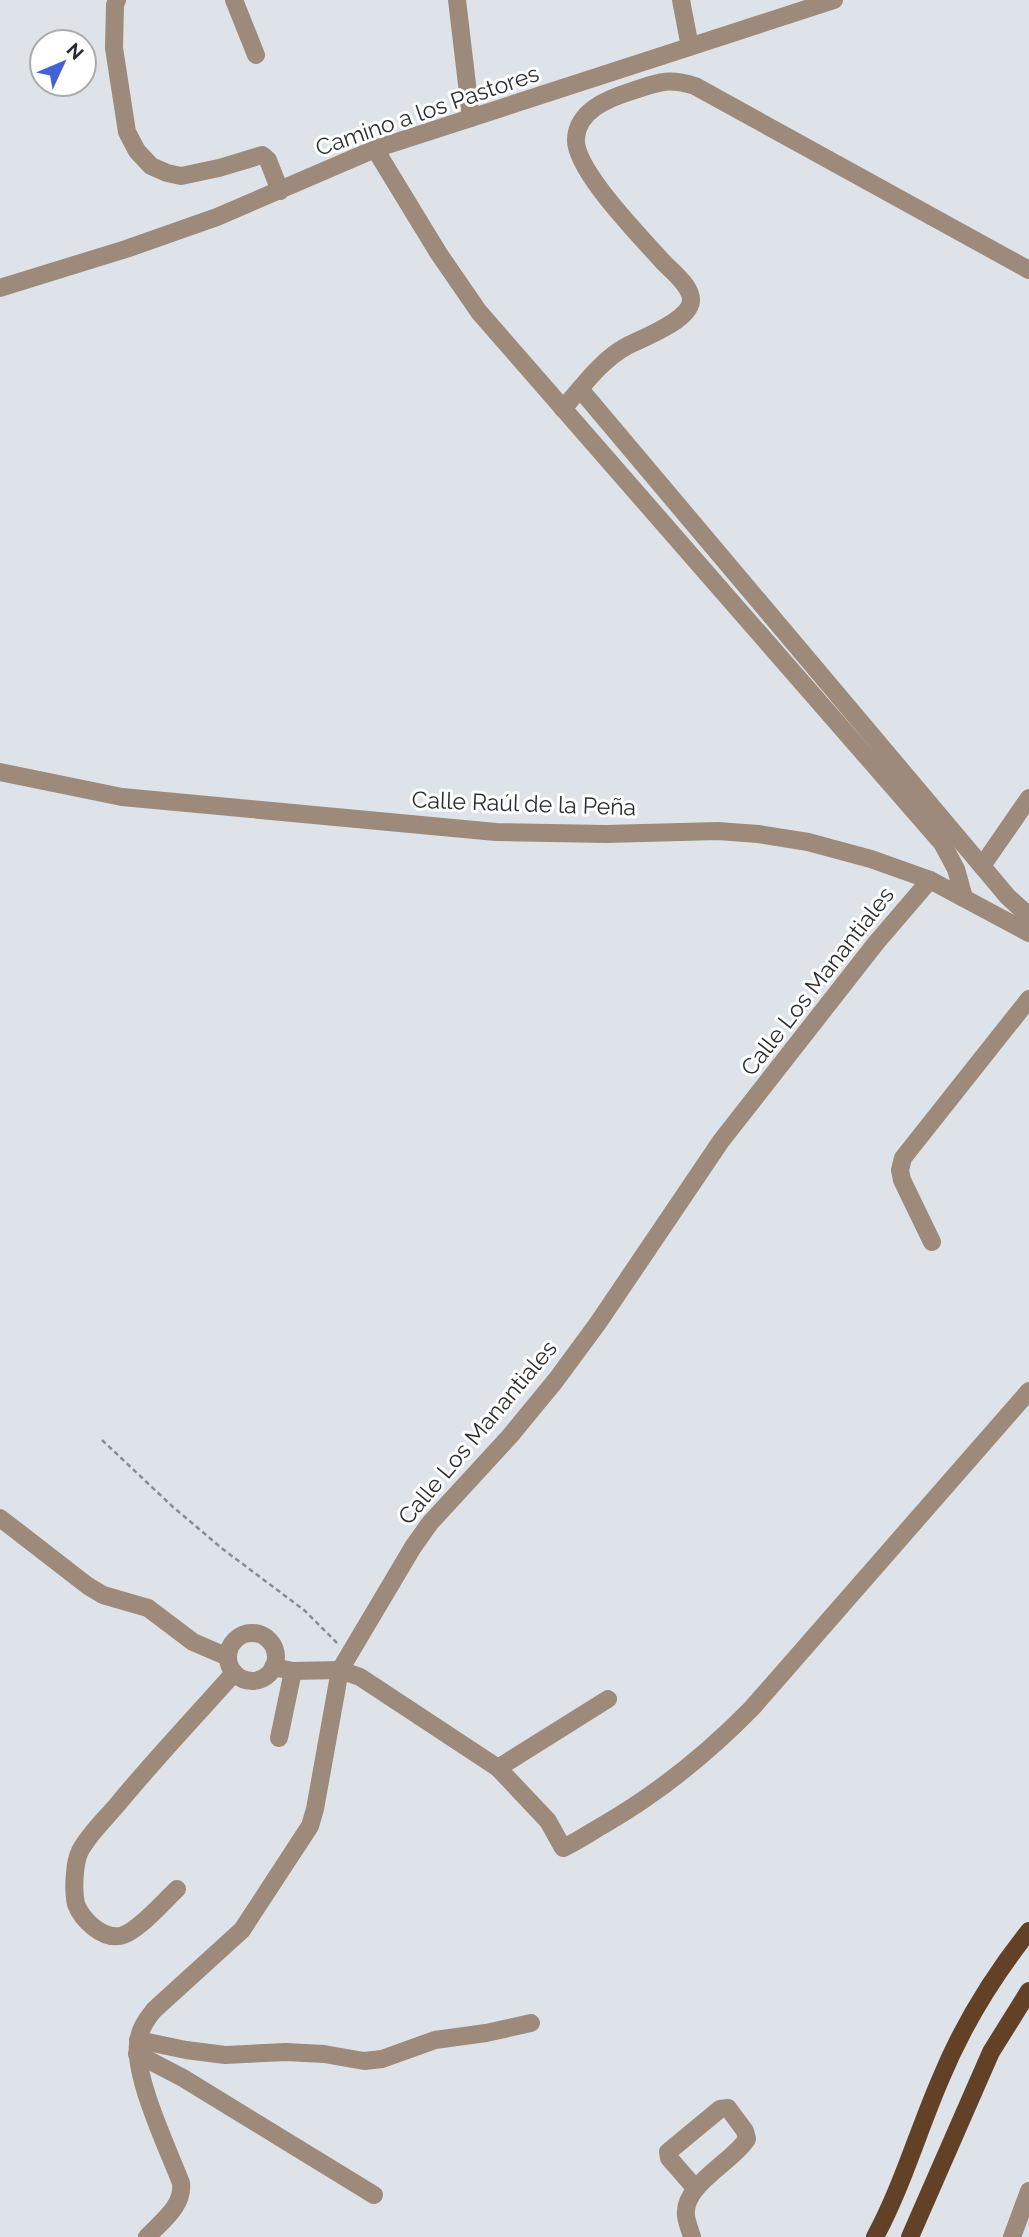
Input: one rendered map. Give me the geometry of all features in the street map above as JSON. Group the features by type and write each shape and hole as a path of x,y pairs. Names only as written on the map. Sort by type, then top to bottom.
{"main road":[{"path":"875,2237 887,2214 941,2077 972,2013 1029,1931"},
{"path":"910,2237 991,2052 1029,1991"}],"street":[{"path":"117,0 114,48 127,132 137,151 151,166 181,176 262,155 268,160 280,191"},
{"path":"234,0 256,55"},
{"path":"457,0 471,118"},
{"path":"681,0 690,47"},
{"name":"Camino a los Pastores","path":"0,288 127,249 217,217 376,149 834,0"},
{"path":"563,409 610,358 624,347 680,318 690,305 691,299 683,283 591,177 579,154 576,138 584,118 594,108 610,99 665,80 695,86 1029,270"},
{"path":"376,149 439,254 479,312 942,843 956,869 964,898"},
{"path":"580,389 1008,897 1029,916"},
{"name":"Calle Raúl de la Peña","path":"0,772 122,797 496,832 606,834 718,831 758,834 808,842 871,859 930,880 1029,933"},
{"path":"982,866 1029,798"},
{"name":"Calle Los Manantiales","path":"138,2047 144,2023 154,2010 242,1930 310,1826 345,1663 413,1547 430,1522 510,1436 556,1380 721,1141 876,943 930,880"},
{"path":"932,1242 902,1180 900,1170 903,1158 1029,999"},
{"path":"273,1667 293,1671 345,1663 359,1677 498,1768 548,1821 563,1847 637,1806 666,1786 720,1741 1029,1391"},
{"path":"0,1518 88,1586 103,1595 148,1608 192,1642 231,1665 242,1679 251,1681 268,1675 273,1667 274,1649 261,1635 252,1633 235,1640 229,1648 231,1665 86,1842 75,1865 76,1903 83,1917 99,1932 112,1937 131,1932 177,1889"},
{"path":"279,1738 293,1671"},
{"path":"498,1768 608,1699"},
{"path":"138,2047 225,2055 324,2053 365,2061 382,2059 435,2040 531,2023"},
{"path":"138,2047 194,2085 374,2195"},
{"path":"138,2047 142,2081 182,2191 175,2207 147,2237"},
{"path":"692,2237 686,2206 696,2189 747,2139 745,2131 728,2108 720,2109 668,2152 669,2158 696,2189"},
{"path":"1012,2237 1029,2190"}],"path":[{"path":"102,1440 213,1541 304,1610 345,1663"}]}
